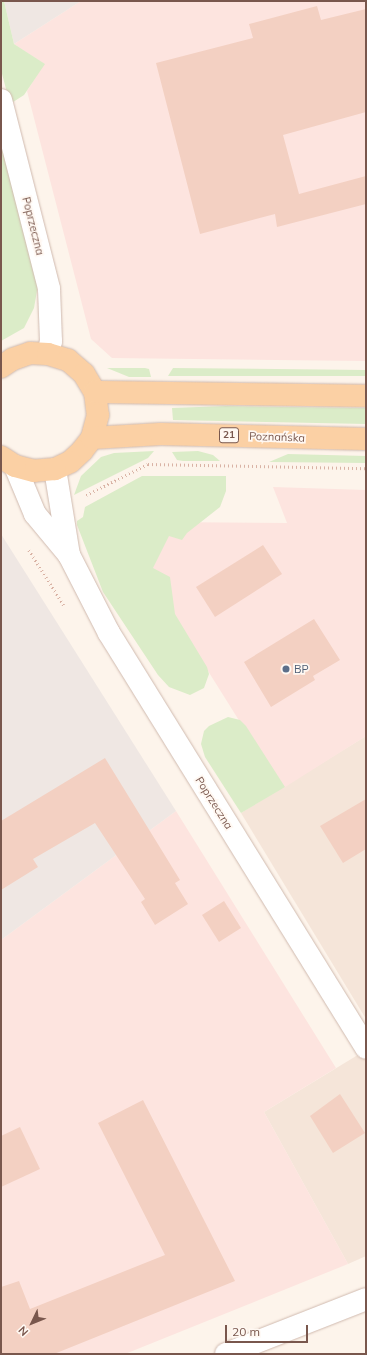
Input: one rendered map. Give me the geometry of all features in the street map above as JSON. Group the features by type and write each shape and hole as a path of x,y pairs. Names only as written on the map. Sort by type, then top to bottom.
{"main road":[{"path":"1,367 13,359 30,354 48,354 68,360 84,374 95,392 98,415 92,438 82,452 70,462 55,469 34,471 8,462"},
{"path":"95,392 366,396"},
{"name":"Poznańska","path":"92,438 161,434 366,439"}],"street":[{"name":"Poprzeczna","path":"1,100 49,289 51,341 48,354"},
{"name":"Poprzeczna","path":"8,462 35,514 69,555 109,633 366,1048"},
{"name":"Poprzeczna","path":"55,469 69,555"},
{"path":"226,1354 366,1299"}],"path":[{"path":"84,496 148,464 366,468"},
{"path":"25,543 67,610"}],"shaded area":[{"path":"4,1 81,1 14,44"},
{"path":"81,1 366,1 366,361 112,358 91,339 27,91 44,64 14,44"},
{"path":"273,487 366,490 366,736 282,789 139,561 160,522 287,523"},
{"path":"1,534 176,811 1,940"},
{"path":"366,736 366,1019 241,813"},
{"path":"176,811 336,1068 264,1112 348,1264 125,1354 1,1354 1,940"},
{"path":"366,1050 366,1256 348,1264 264,1112"}],"green space":[{"path":"1,1 4,1 14,44 45,64 24,95 10,104 1,70"},
{"path":"1,128 38,285 34,308 24,328 1,341"},
{"path":"107,368 145,368 149,369 151,377 129,377"},
{"path":"173,368 366,370 366,376 168,376"},
{"path":"226,406 366,408 366,424 173,420 172,408"},
{"path":"154,451 148,458 74,495 81,476 101,457 114,453"},
{"path":"198,451 213,455 220,461 177,460 172,452"},
{"path":"288,454 366,456 366,463 269,462"},
{"path":"142,476 226,476 226,491 220,507 187,533 182,540 169,536 153,568 170,577 175,614 207,667 209,674 204,688 190,695 169,687 158,675 103,592 77,525 77,521 83,517 85,507"},
{"path":"228,717 240,720 246,726 285,787 241,813 205,757 201,744 204,731 209,726"}],"building":[{"path":"317,6 321,20 366,9 366,112 283,135 299,194 366,176 366,204 277,227 275,214 200,234 156,63 253,38 249,24"},
{"path":"263,545 282,574 215,617 196,587"},
{"name":"BP","path":"314,619 340,660 313,676 315,680 271,707 244,662"},
{"path":"105,758 180,880 175,883 188,904 155,925 141,902 145,899 95,823 33,859 38,867 1,890 1,821"},
{"path":"366,799 366,849 343,863 320,826"},
{"path":"224,901 241,928 219,942 202,915"},
{"path":"340,1094 365,1133 333,1153 310,1116"},
{"path":"143,1100 235,1281 54,1354 1,1354 1,1287 19,1281 30,1309 165,1255 98,1123"},
{"path":"20,1127 40,1169 1,1187 1,1136"}],"place":[{"name":"BP","path":"286,669"}]}
